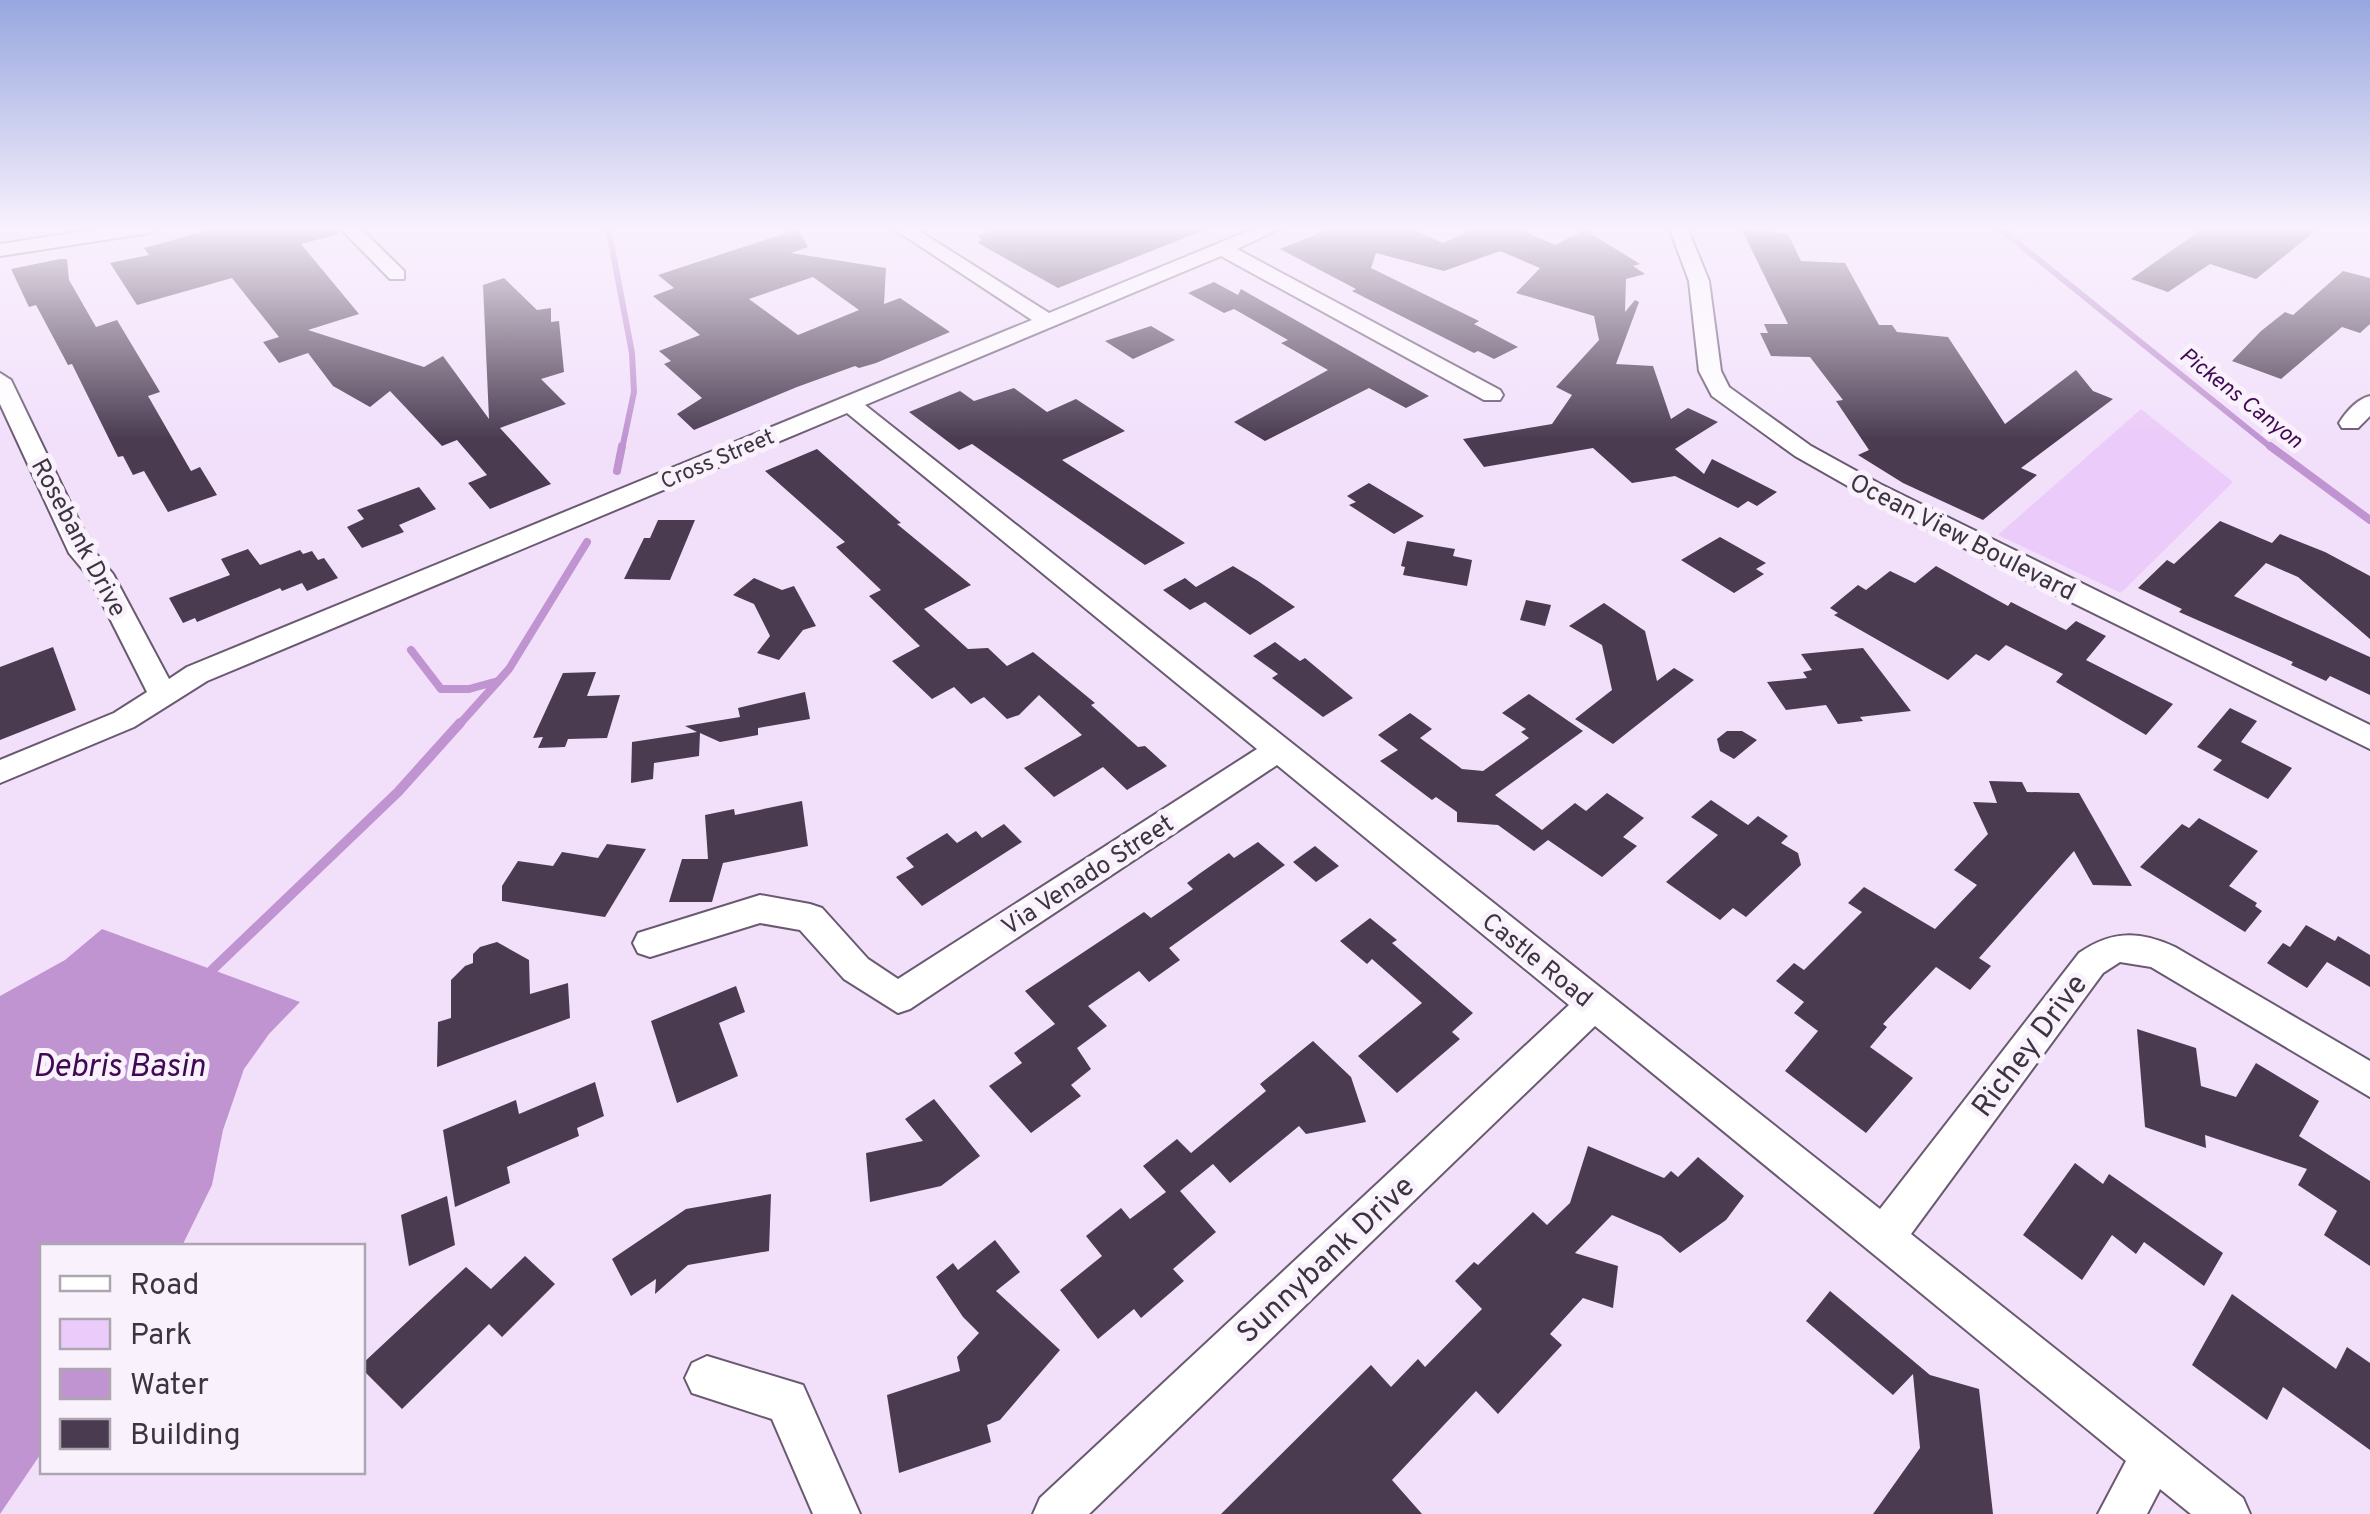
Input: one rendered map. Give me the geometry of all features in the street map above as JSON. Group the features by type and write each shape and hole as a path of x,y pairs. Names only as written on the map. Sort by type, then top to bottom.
{"street":[{"path":"1011,298 1048,321"},
{"name":"Cross Street","path":"0,772 124,720 198,674 1104,298"},
{"path":"1312,298 1492,395"},
{"name":"Ocean View Boulevard","path":"1701,298 1710,371 1720,391 1803,451 2045,579 2370,738"},
{"name":"Rosebank Drive","path":"0,380 82,552 100,574 162,694"},
{"name":"Castle Road","path":"849,403 2228,1514"},
{"path":"2350,423 2370,403"},
{"name":"Via Venado Street","path":"650,942 760,909 810,918 856,969 898,998 1277,751"},
{"name":"Richey Drive","path":"1883,1238 2091,963 2109,949 2142,946 2163,956 2370,1080"},
{"name":"Sunnybank Drive","path":"1056,1514 1594,1004"},
{"path":"706,1378 787,1401 837,1514"},
{"path":"2120,1514 2154,1456"}],"green space":[{"path":"2141,409 2233,482 2121,593 1998,535"}],"water":[{"name":"Debris Basin","path":"102,929 300,1002 269,1034 244,1069 223,1130 212,1185 183,1244 40,1244 40,1455 0,1514 0,996 65,960"}],"building":[{"path":"25,298 79,298 96,327 117,320 160,392 148,396 191,471 200,467 217,495 168,512 144,471 133,475 123,456 118,457 72,364 68,365 36,305 29,307"},
{"path":"132,298 163,298 137,305"},
{"path":"248,298 345,298 359,314 308,330 424,367 443,356 489,419 484,298 524,298 537,310 551,308 551,322 559,321 564,372 541,379 566,404 500,428 551,484 490,509 468,483 487,475 457,440 442,446 390,391 370,407 333,386 308,353 279,363 263,342 279,337"},
{"path":"655,298 753,298 749,299 798,335 859,310 842,298 884,298 884,304 900,298 950,332 876,363 855,366 797,387 694,430 677,414 702,398 664,364 671,361 659,351 700,335"},
{"path":"1196,298 1256,298 1429,396 1406,408 1369,388 1265,441 1234,422 1328,370 1281,343 1288,340 1234,309 1224,313"},
{"path":"1365,298 1431,298 1479,321 1474,324 1518,347 1494,359 1478,351 1474,353"},
{"path":"1532,298 1625,298 1625,312 1635,300 1639,302 1616,364 1653,366 1671,419 1688,408 1718,422 1675,449 1704,474 1712,459 1777,492 1757,506 1748,501 1738,508 1675,476 1632,483 1593,448 1484,467 1463,439 1552,424 1572,395 1556,387 1599,340 1594,316"},
{"path":"1775,298 1864,298 1879,325 1892,325 1897,332 1948,337 2005,424 2076,370 2093,391 2113,399 2021,468 2037,475 1983,520 1903,483 1858,455 1869,450 1836,401 1843,400 1810,357 1771,356 1760,333 1768,333 1764,324 1788,324"},
{"path":"2313,298 2370,298 2370,324 2360,333 2342,327 2281,379 2232,361 2285,312 2293,315"},
{"path":"1151,326 1175,340 1133,359 1105,341"},
{"path":"1014,388 1047,412 1076,399 1125,431 1062,460 1185,543 1145,565 972,444 959,450 909,412 960,391 974,401"},
{"path":"817,449 901,523 897,524 971,585 924,609 968,649 988,648 1007,666 1033,652 1095,703 1091,705 1138,747 1145,746 1167,766 1127,790 1103,767 1054,797 1024,768 1082,735 1039,695 1019,715 1007,719 984,697 971,704 954,687 932,699 892,661 920,646 869,596 881,590 836,547 845,542 765,471"},
{"path":"1369,483 1424,516 1394,534 1349,505 1356,502 1347,496"},
{"path":"419,487 436,509 399,525 404,532 362,548 347,527 364,519 357,510"},
{"path":"658,520 695,520 670,580 624,579 644,538 650,538"},
{"path":"2220,521 2272,543 2280,534 2370,576 2370,639 2298,577 2266,563 2234,596 2370,657 2370,695 2330,676 2326,681 2291,665 2293,662 2179,612 2182,609 2138,588 2167,560 2174,564"},
{"path":"1720,537 1766,563 1756,569 1764,574 1734,593 1681,560"},
{"path":"1407,541 1455,549 1453,556 1472,560 1467,586 1403,575 1405,567 1401,566"},
{"path":"248,549 260,565 300,550 303,554 312,551 318,560 324,558 338,578 307,591 302,583 282,591 280,588 197,622 195,618 183,623 169,598 230,575 221,559"},
{"path":"1233,566 1295,607 1250,635 1205,602 1190,610 1163,590 1185,578 1196,587"},
{"path":"1936,566 2008,606 2011,602 2066,630 2076,621 2106,636 2086,660 2173,704 2146,735 2056,682 2063,674 2006,645 1989,661 1976,654 1948,680 1834,615 1838,613 1830,608 1858,585 1866,590 1890,571 1915,583"},
{"path":"754,578 782,590 794,586 816,626 803,630 779,660 757,653 770,636 754,604 733,595"},
{"path":"1526,600 1551,605 1545,626 1520,620"},
{"path":"1604,603 1645,631 1657,681 1674,668 1694,680 1613,744 1575,719 1612,690 1602,645 1569,626"},
{"path":"1275,642 1300,661 1305,658 1353,698 1323,717 1272,678 1278,674 1253,656"},
{"path":"53,647 76,710 0,740 0,667"},
{"path":"1863,648 1911,711 1860,717 1863,721 1838,724 1826,705 1786,710 1767,682 1807,678 1803,672 1812,670 1801,654"},
{"path":"596,672 587,696 620,695 607,738 568,739 565,747 538,748 543,737 533,738 563,673"},
{"path":"805,692 810,719 758,728 758,735 720,742 700,733 699,756 654,763 653,779 631,783 632,742 697,732 685,726 740,717 738,708"},
{"path":"1529,694 1583,731 1495,795 1542,830 1575,803 1586,811 1607,793 1644,818 1623,837 1637,846 1602,877 1548,840 1534,851 1498,825 1457,822 1457,812 1436,797 1432,800 1380,761 1398,750 1378,735 1410,713 1432,729 1420,738 1462,769 1483,771 1529,738 1521,732 1526,729 1502,713"},
{"path":"2230,708 2257,721 2241,742 2292,768 2268,799 2213,770 2222,760 2197,747"},
{"path":"1727,731 1742,731 1757,740 1734,759 1720,751 1717,739"},
{"path":"1989,781 2022,782 2027,792 2079,793 2132,886 2093,885 2074,851 1979,958 1991,966 1970,990 1936,967 1883,1024 1887,1027 1870,1047 1913,1078 1866,1133 1785,1071 1818,1031 1794,1013 1804,1002 1776,981 1794,963 1804,970 1862,912 1848,903 1864,887 1935,929 1977,885 1954,870 1988,834 1973,802 1997,803"},
{"path":"1711,800 1748,825 1758,816 1788,836 1781,843 1798,853 1801,865 1746,917 1733,908 1720,920 1666,882 1718,835 1691,817"},
{"path":"802,801 808,846 723,863 712,902 669,902 682,859 708,859 705,815 734,809 735,815"},
{"path":"2199,818 2258,851 2229,886 2257,903 2255,906 2262,911 2245,932 2140,867 2182,824 2189,828"},
{"path":"1004,824 1022,842 922,906 896,877 914,867 906,858 947,833 957,843 976,831 982,838"},
{"path":"1258,842 1285,865 1169,948 1180,960 1149,982 1139,971 1088,1006 1107,1026 1077,1048 1091,1069 1071,1085 1081,1096 1031,1133 989,1086 1022,1063 1014,1053 1055,1024 1025,991 1144,912 1151,918 1193,889 1187,883 1199,874 1229,853 1234,858"},
{"path":"607,844 646,849 605,917 502,901 502,886 518,861 553,866 562,852 598,858"},
{"path":"1315,846 1339,866 1316,882 1293,862"},
{"path":"1370,918 1397,940 1392,943 1473,1013 1452,1032 1460,1039 1397,1093 1358,1056 1422,1003 1372,959 1367,964 1340,941"},
{"path":"2306,925 2335,941 2338,936 2370,955 2370,987 2327,962 2307,988 2267,963 2283,943 2290,947"},
{"path":"497,942 529,960 530,994 568,983 570,1018 437,1067 438,1022 451,1018 451,980 473,963 473,954 480,947"},
{"path":"736,986 745,1012 719,1023 738,1076 677,1103 651,1021"},
{"path":"2137,1029 2196,1048 2201,1086 2236,1097 2256,1063 2319,1101 2299,1136 2370,1181 2370,1266 2324,1235 2337,1211 2298,1185 2307,1169 2205,1135 2206,1148 2145,1127"},
{"path":"1313,1041 1351,1077 1366,1122 1306,1134 1299,1126 1230,1183 1213,1164 1180,1191 1216,1232 1173,1269 1184,1281 1141,1318 1134,1309 1098,1339 1060,1290 1102,1256 1086,1236 1121,1208 1130,1219 1166,1192 1143,1166 1177,1139 1191,1153 1266,1091 1260,1084"},
{"path":"595,1082 604,1116 577,1128 579,1136 507,1167 510,1183 455,1207 443,1130 516,1100 519,1114"},
{"path":"934,1099 980,1156 941,1186 870,1202 866,1153 923,1141 905,1119"},
{"path":"1588,1146 1664,1178 1671,1171 1678,1177 1698,1157 1744,1196 1726,1220 1680,1253 1661,1236 1612,1215 1575,1253 1618,1266 1613,1308 1583,1298 1550,1334 1562,1345 1498,1414 1476,1391 1392,1480 1422,1514 1221,1514 1371,1365 1391,1387 1418,1359 1425,1367 1482,1309 1455,1281 1474,1262 1478,1265 1533,1212 1547,1225 1570,1203"},
{"path":"2075,1163 2103,1184 2109,1174 2223,1253 2204,1286 2144,1242 2136,1254 2112,1235 2082,1280 2023,1235"},
{"path":"771,1194 769,1251 688,1265 655,1294 656,1279 631,1296 612,1259 686,1209"},
{"path":"447,1196 455,1245 409,1266 401,1215"},
{"path":"995,1240 1020,1272 996,1291 1060,1350 1000,1420 987,1425 991,1442 899,1473 887,1395 960,1371 957,1357 979,1333 936,1277 953,1263 958,1270"},
{"path":"525,1256 555,1284 502,1337 489,1324 402,1409 365,1372 365,1361 466,1267 491,1289"},
{"path":"1830,1291 1930,1375 1979,1389 1993,1514 1873,1514 1920,1448 1913,1374 1893,1395 1806,1321"},
{"path":"2232,1294 2336,1369 2347,1347 2370,1363 2370,1450 2283,1387 2267,1420 2192,1365"}],"waterway":[{"path":"621,298 632,353 634,392 622,449"},
{"name":"Pickens Canyon","path":"2086,298 2273,449"},
{"path":"617,471 622,446"},
{"name":"Pickens Canyon","path":"2270,446 2370,520"},
{"path":"458,726 509,669 587,542"},
{"path":"411,650 441,689 469,689 498,681"},
{"path":"212,970 398,792 460,723"}]}
